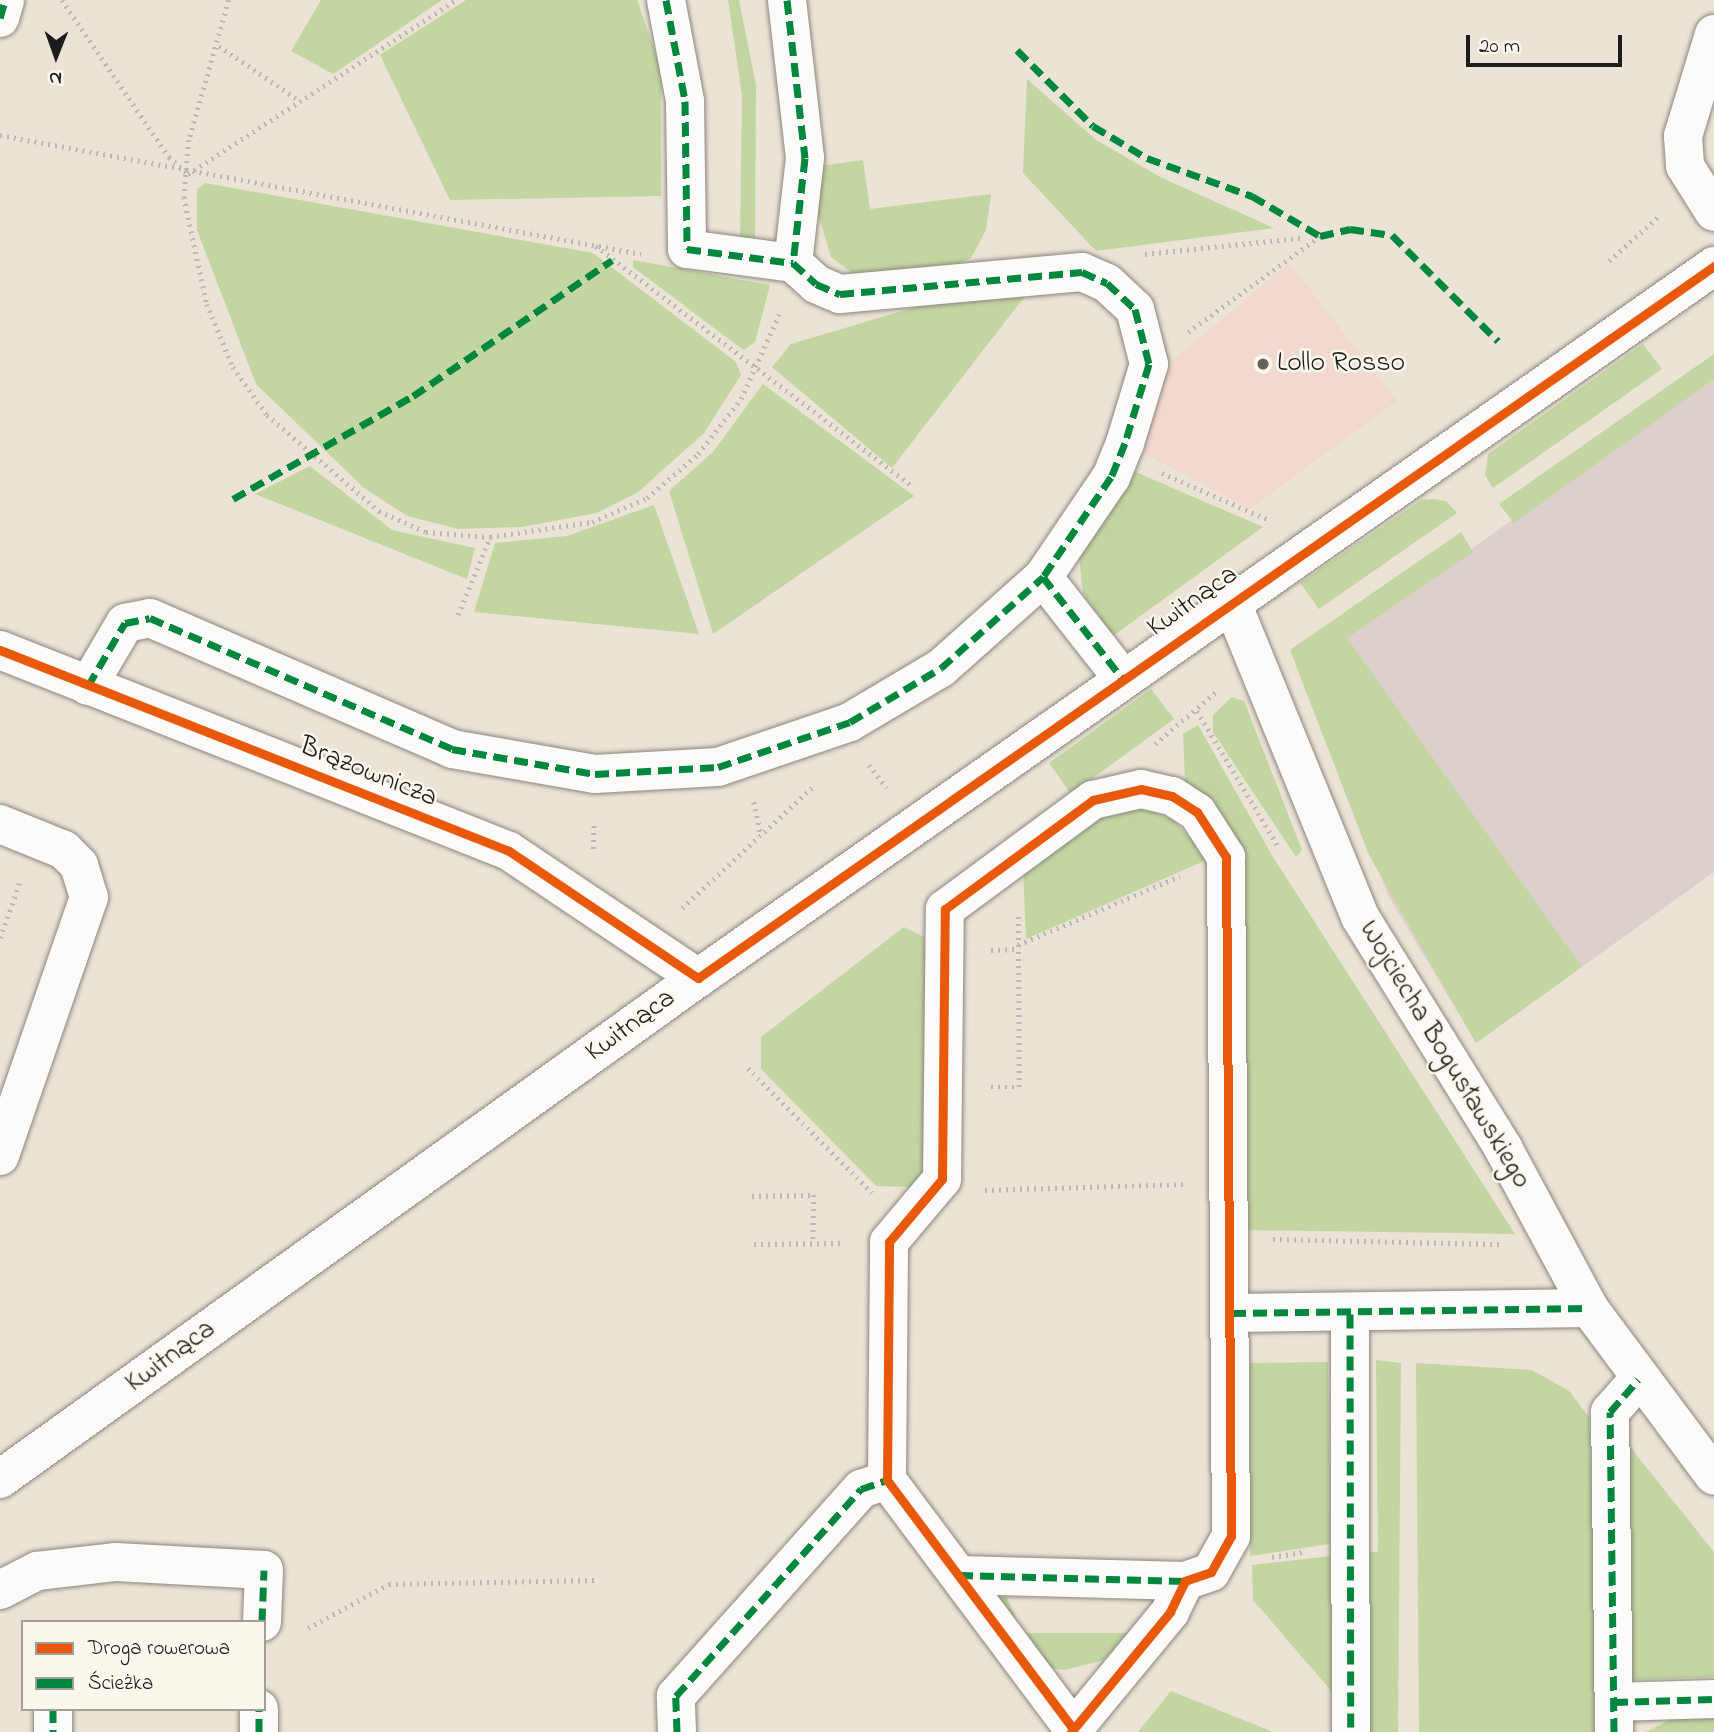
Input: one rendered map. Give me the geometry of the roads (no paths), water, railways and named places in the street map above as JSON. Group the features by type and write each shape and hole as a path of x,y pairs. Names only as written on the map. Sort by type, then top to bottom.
{"street":[{"path":"0,18 5,0"},
{"path":"88,686 125,623 150,618 452,749 570,771 658,774 718,767 850,722 941,668 1043,577 1122,454 1144,383 1148,345 1135,309 1107,283 1066,270 840,294 816,285 793,262 687,249 685,101 666,0"},
{"path":"787,0 805,159 793,262"},
{"path":"1714,34 1683,136 1685,166 1714,212"},
{"name":"Kwitnąca","path":"0,1479 698,978 1714,266"},
{"path":"1043,577 1124,678"},
{"name":"Wojciecha Bogusławskiego","path":"1232,603 1348,893 1503,1148 1589,1308 1638,1380 1714,1476"},
{"name":"Brązownicza","path":"0,650 509,851 698,978"},
{"path":"959,1576 1185,1581 1212,1572 1220,1562 1231,1536 1233,1183 1226,857 1209,824 1182,801 1141,789 1112,792 945,909 945,1163 933,1192 896,1233 887,1480 1071,1729 1170,1612 1185,1581"},
{"path":"0,824 64,850 79,864 89,897 0,1156"},
{"path":"1232,1313 1350,1314 1589,1308"},
{"path":"1350,1314 1351,1732"},
{"path":"1638,1380 1610,1412 1614,1717 1714,1699"},
{"path":"677,1732 676,1696 861,1489 887,1480"},
{"path":"0,1590 37,1571 116,1563 264,1570 262,1620"},
{"path":"53,1711 53,1732"},
{"path":"259,1711 259,1732"}],"place":[{"name":"Lollo Rosso","path":"1263,364"}]}
